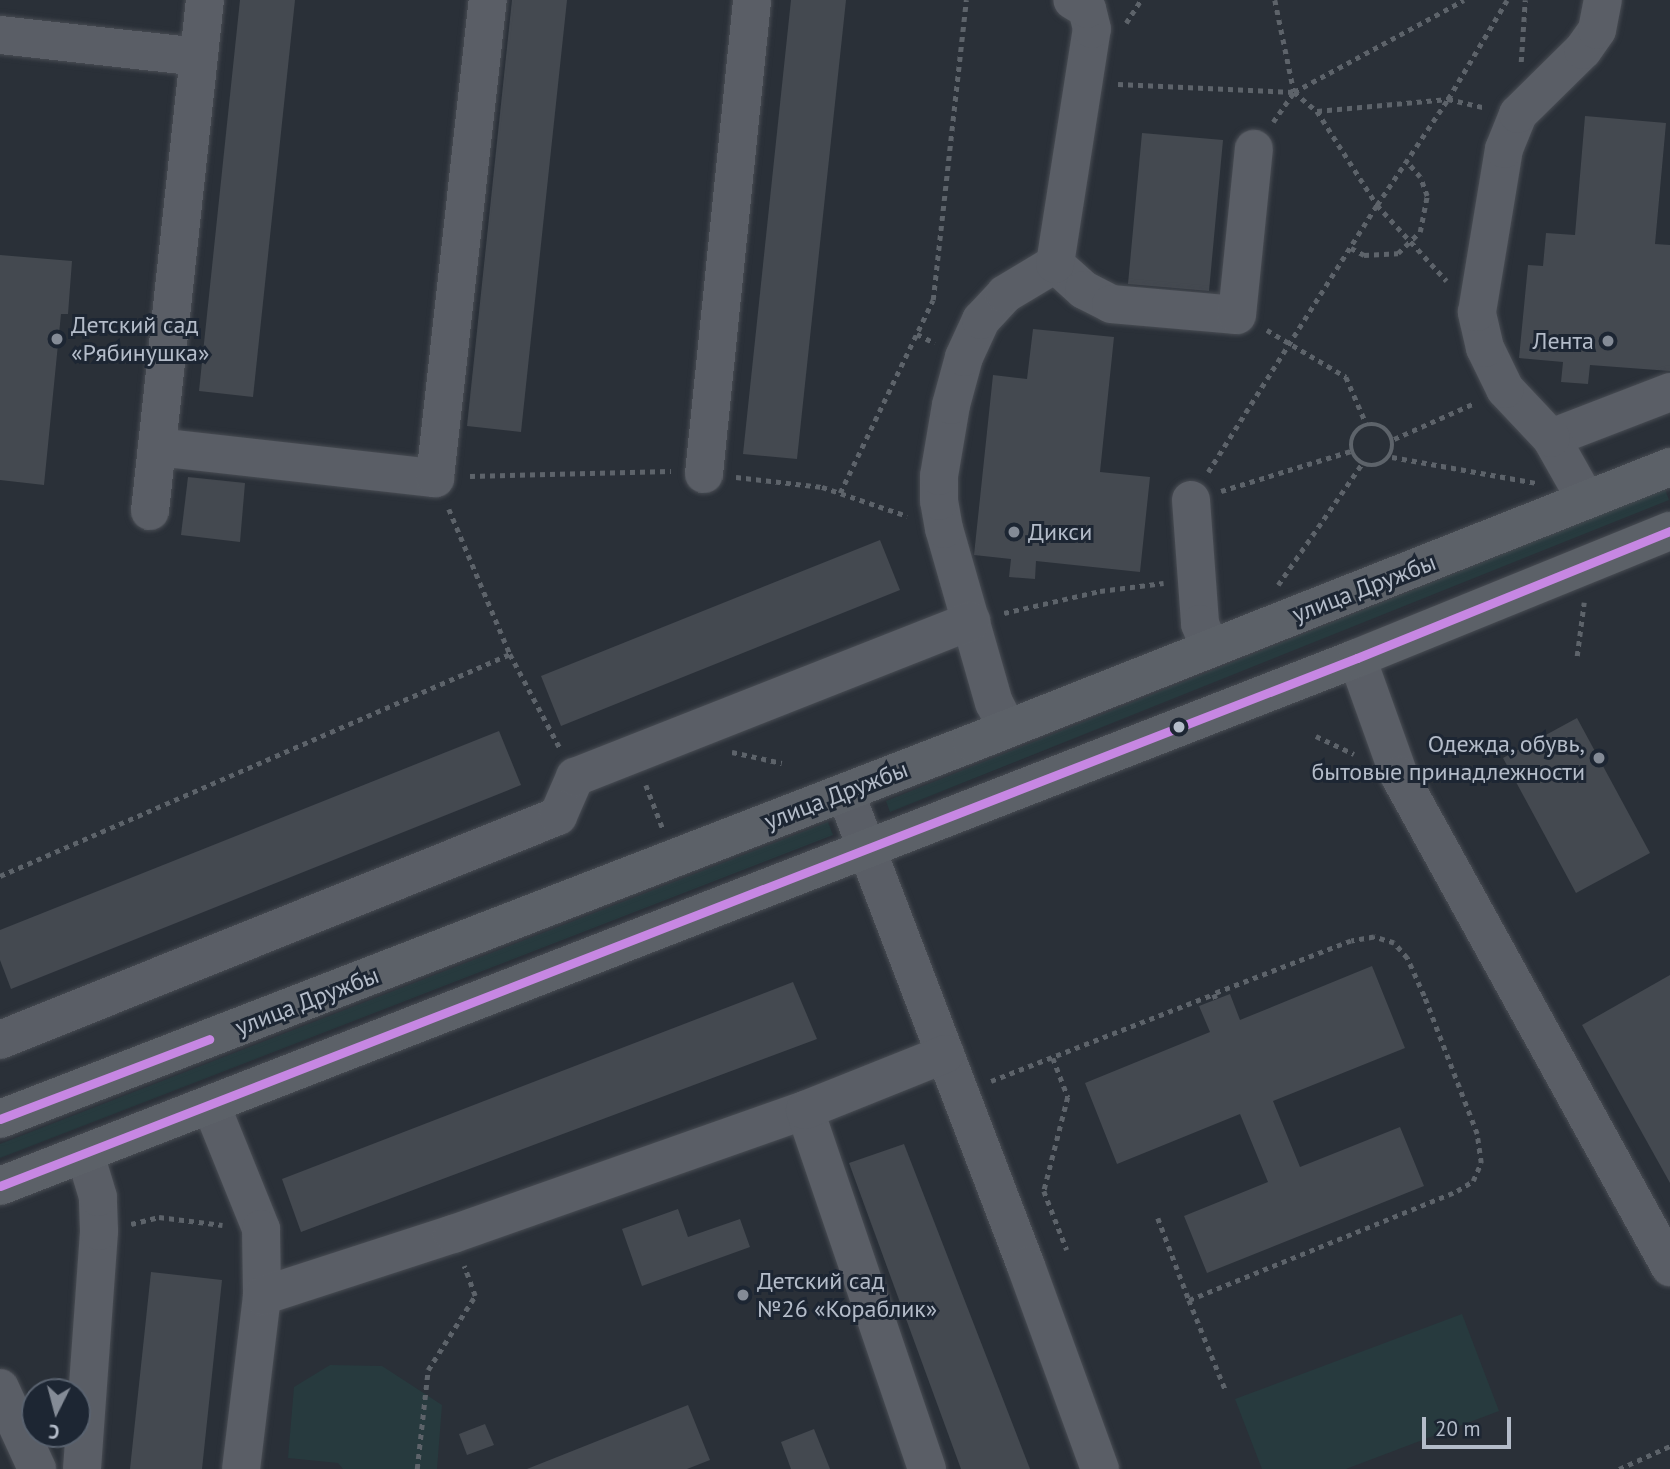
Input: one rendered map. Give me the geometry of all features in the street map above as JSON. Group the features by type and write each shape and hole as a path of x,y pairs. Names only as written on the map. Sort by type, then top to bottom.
{"main road":[{"name":"улица Дружбы","path":"0,1119 674,859 1670,467"},
{"path":"0,1186 1357,658 1670,531"}],"lane":[{"path":"150,511 205,0"},
{"path":"157,447 435,478 488,0"},
{"path":"704,474 752,0"},
{"path":"1055,264 1086,83 1092,29 1087,9 1072,0"},
{"path":"1586,500 1551,438 1504,389 1485,348 1477,312 1504,149 1518,114 1583,50 1597,30 1604,0"},
{"path":"0,34 198,57"},
{"path":"1055,264 1084,290 1111,304 1237,315 1254,149"},
{"path":"1007,728 994,703 944,529 939,501 951,405 964,358 981,320 1005,293 1055,264"},
{"path":"1551,438 1670,392"},
{"path":"1191,500 1200,624 1210,648"},
{"path":"0,1040 558,816 575,777 971,621"},
{"path":"1357,658 1399,775 1670,1266"},
{"path":"845,792 1100,1469"},
{"path":"262,1296 453,1234 804,1110 945,1054"},
{"path":"211,1105 261,1229 262,1296 241,1469"},
{"path":"804,1110 927,1469"},
{"path":"82,1469 99,1231 98,1197 85,1154"},
{"path":"3,1404 37,1469"}],"path":[{"path":"840,493 933,300 966,0"},
{"path":"1275,0 1294,92 1317,110 1377,205 1477,312"},
{"path":"1086,83 1294,92 1464,0"},
{"path":"1191,500 1350,247 1448,99 1507,0"},
{"path":"1317,110 1448,99 1518,114 1525,0"},
{"path":"1350,247 1364,254 1381,256 1398,253 1412,243 1423,224 1427,196 1420,177 1406,161"},
{"path":"1237,315 1292,343 1346,377 1366,423"},
{"path":"1394,439 1504,389"},
{"path":"1366,423 1383,426 1394,439 1392,457"},
{"path":"1366,423 1353,434 1350,451 1361,465 1378,467 1392,457 1539,484"},
{"path":"1191,500 1350,451"},
{"path":"1277,586 1361,465"},
{"path":"435,478 510,654 575,777"},
{"path":"971,621 1100,591 1196,579"},
{"path":"1577,656 1585,597"},
{"path":"0,876 510,654"},
{"path":"634,754 674,859"},
{"path":"960,1093 1215,997 1352,941 1374,937 1394,943 1407,958 1424,996 1477,1133 1481,1163 1474,1181 1457,1191 1189,1300"},
{"path":"1053,1058 1068,1097 1044,1191 1067,1251"},
{"path":"99,1231 159,1217 261,1229"},
{"path":"1158,1218 1226,1391"},
{"path":"417,1469 428,1370 475,1296 453,1234"},
{"path":"1619,1469 1668,1447 1670,1457"}],"green space":[{"path":"1665,489 1669,500 890,812 886,801"},
{"path":"828,822 833,835 0,1158 0,1144"},
{"path":"1462,1314 1499,1411 1346,1469 1262,1469 1235,1399"},
{"path":"330,1365 382,1366 442,1405 437,1469 343,1469 338,1463 288,1458 294,1387"}],"building":[{"path":"240,0 295,0 253,397 199,391"},
{"path":"512,0 567,0 521,432 467,426"},
{"path":"791,0 846,0 797,459 743,454"},
{"path":"1585,116 1666,123 1655,244 1670,245 1670,371 1590,365 1588,384 1561,382 1563,362 1519,358 1528,265 1543,266 1546,233 1575,235"},
{"path":"1142,133 1223,140 1209,291 1128,284"},
{"path":"0,255 72,261 68,314 61,314 44,485 0,480"},
{"path":"1033,329 1114,337 1100,472 1150,477 1140,572 1036,561 1035,579 1009,577 1011,559 974,555 993,375 1027,379"},
{"path":"188,477 245,483 240,542 181,535"},
{"path":"880,540 900,590 561,726 541,676"},
{"path":"1577,718 1650,853 1576,893 1503,758"},
{"path":"499,731 521,785 11,989 0,960 0,930"},
{"path":"1372,966 1405,1048 1273,1101 1300,1167 1400,1127 1424,1186 1207,1273 1184,1216 1268,1182 1240,1114 1117,1164 1085,1083 1210,1032 1199,1006 1230,994 1240,1020"},
{"path":"1670,975 1670,1183 1582,1025"},
{"path":"793,982 817,1039 301,1232 282,1179"},
{"path":"904,1144 1030,1469 961,1469 849,1163"},
{"path":"678,1209 688,1237 740,1219 750,1247 642,1286 622,1229"},
{"path":"151,1272 222,1280 202,1469 130,1469"},
{"path":"688,1405 710,1460 687,1469 527,1469"},
{"path":"485,1424 494,1445 467,1455 459,1434"},
{"path":"814,1429 830,1469 791,1469 781,1442"}],"transit line":[{"path":"0,1186 1357,658 1670,531"},
{"path":"0,1119 209,1039"}],"place":[{"name":"Детский сад «Рябинушка»","path":"57,339"},
{"name":"Лента","path":"1608,341"},
{"name":"Дикси","path":"1014,532"},
{"name":"Одежда, обувь, бытовые принадлежности","path":"1599,758"},
{"name":"Детский сад №26 «Кораблик»","path":"743,1295"}]}
